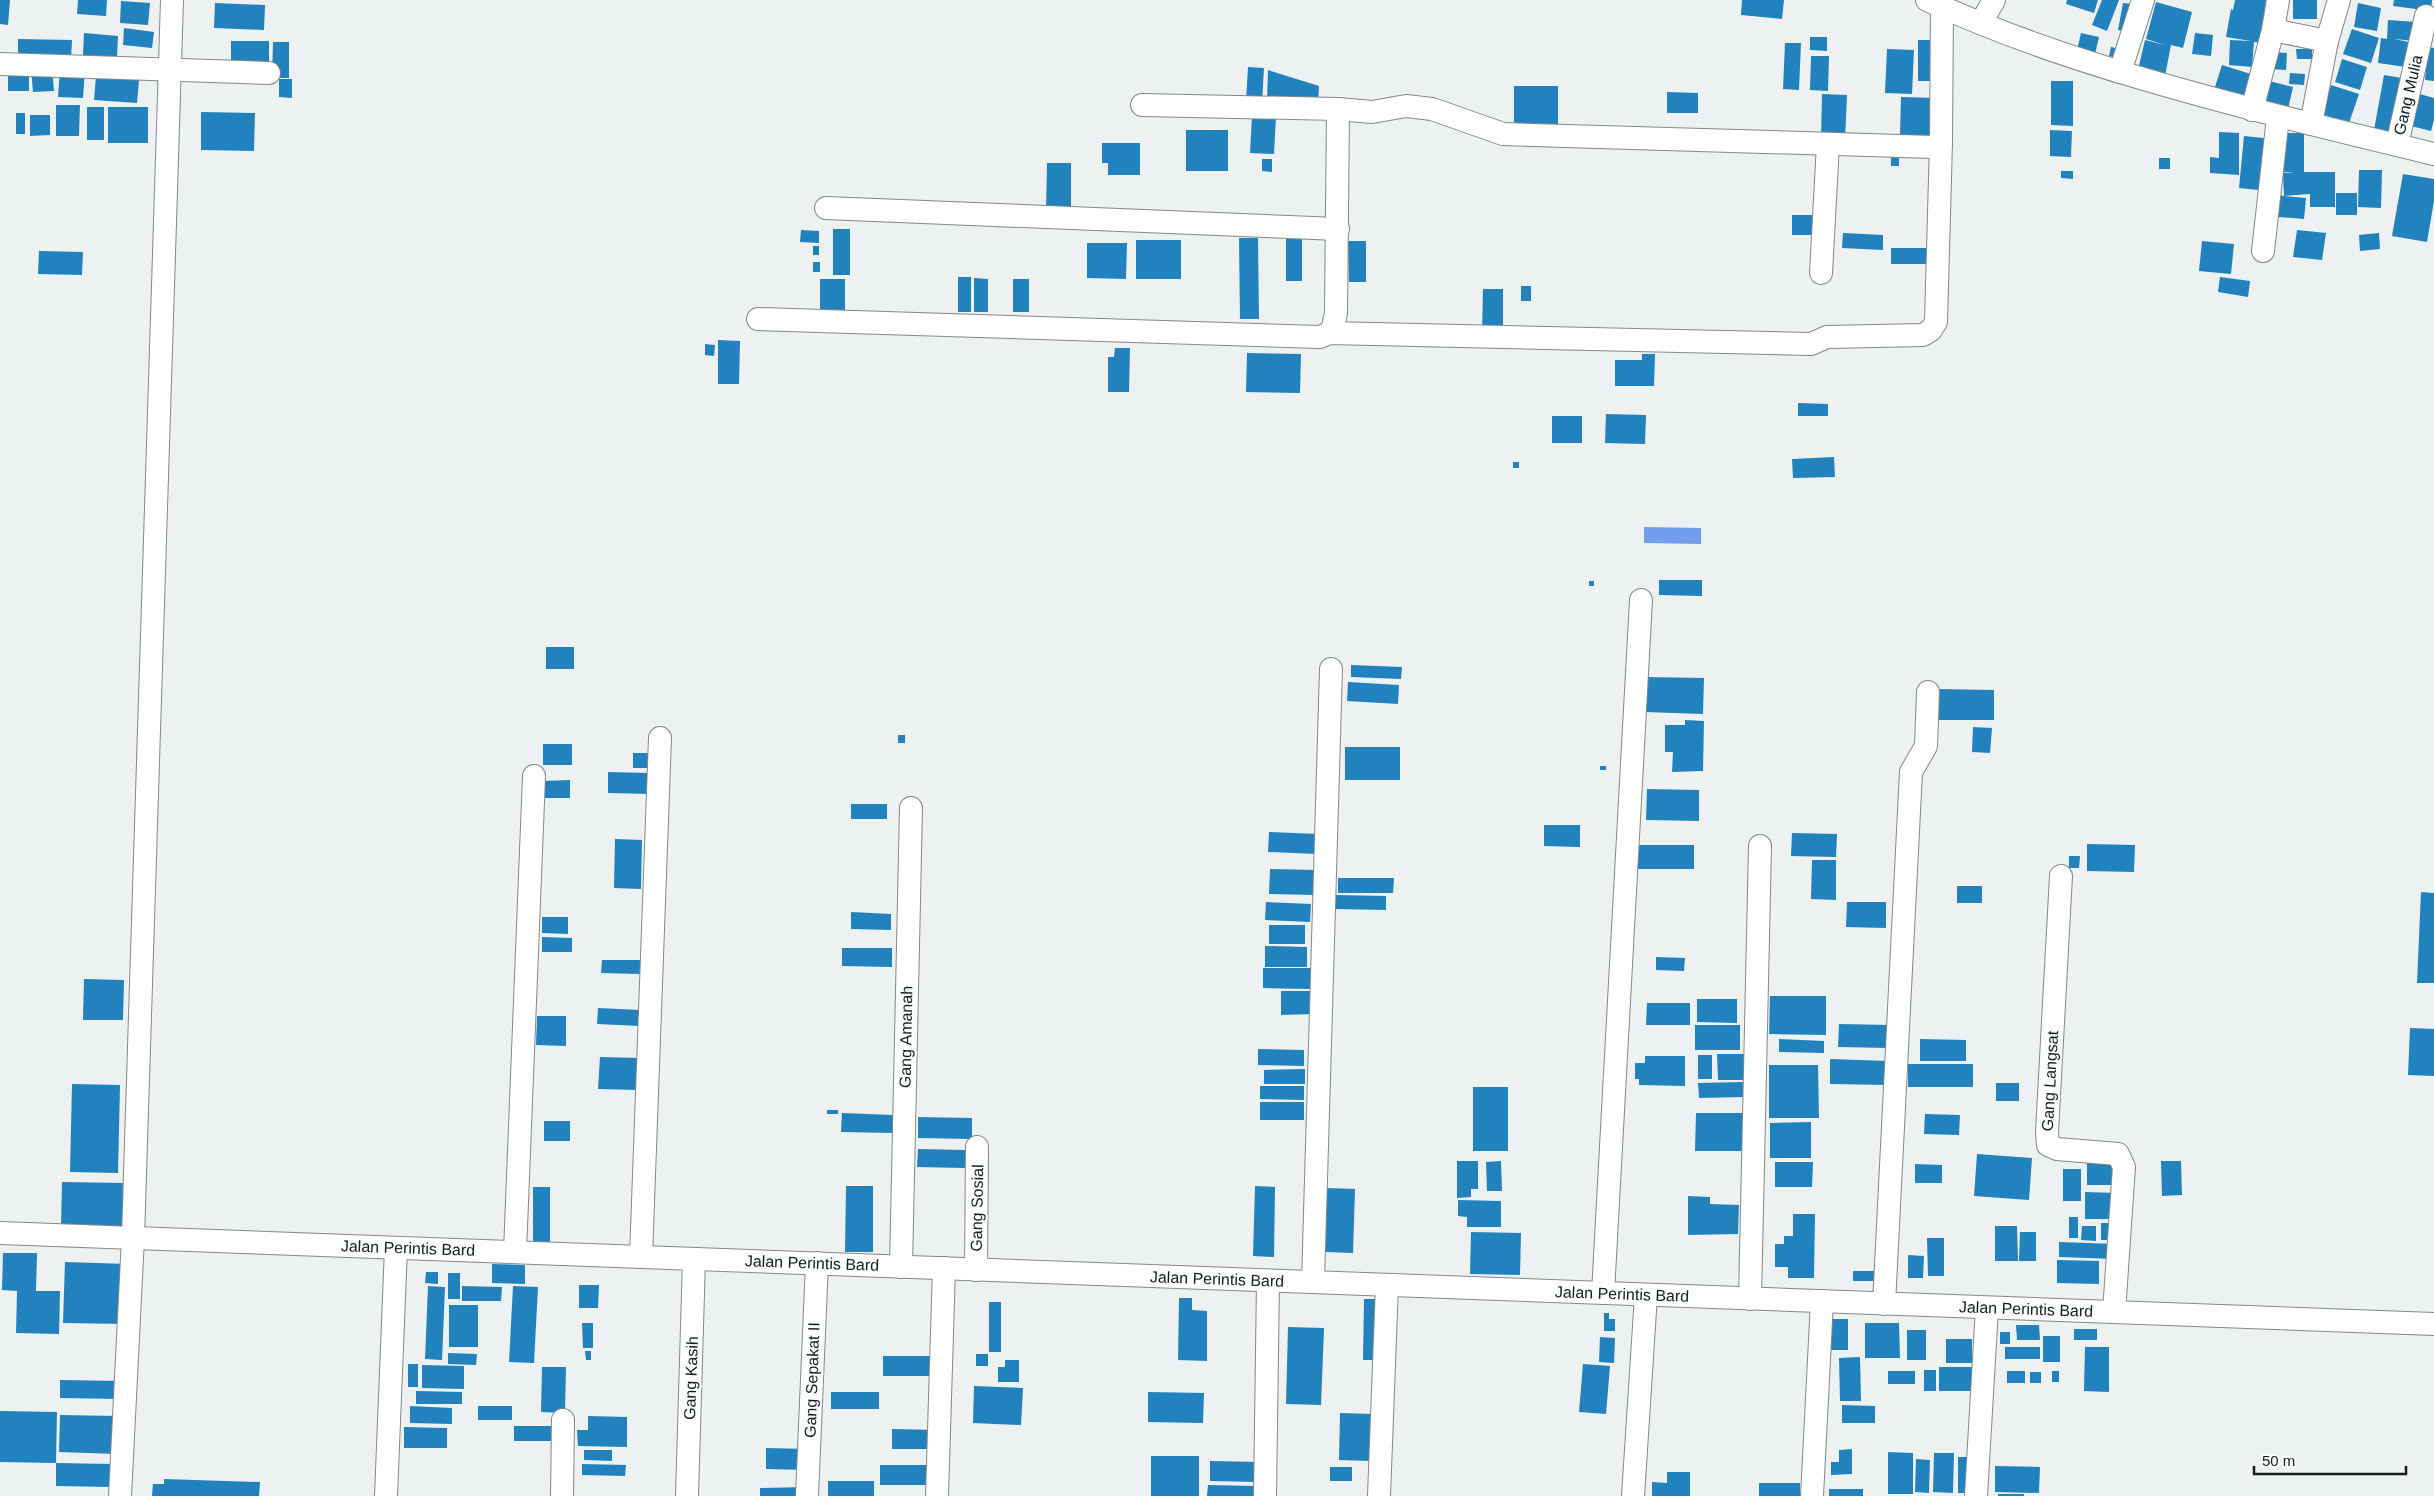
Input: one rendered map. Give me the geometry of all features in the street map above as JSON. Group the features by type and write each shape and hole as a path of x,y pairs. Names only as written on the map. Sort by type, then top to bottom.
{"street":[{"path":"120,1496 133,1238 172,0"},
{"path":"1981,23 1994,0"},
{"path":"2120,72 2143,0"},
{"path":"2252,110 2273,30 2278,0"},
{"path":"2311,124 2327,41 2340,0"},
{"path":"758,319 1320,337 1329,333 1812,344 1827,337 1923,335 1931,330 1936,322 1941,142 1935,4 2046,49 2120,72 2278,117 2434,154"},
{"name":"Gang Mulia","path":"2397,145 2426,16"},
{"path":"2273,30 2327,41"},
{"path":"0,64 269,73"},
{"path":"1142,106 1338,109 1372,112 1406,106 1432,110 1503,134 1933,147 1941,142"},
{"path":"1329,333 1333,327 1336,313 1338,109"},
{"path":"2263,251 2278,117"},
{"path":"1821,273 1828,144"},
{"path":"826,208 1338,229"},
{"path":"1602,1293 1640,600"},
{"path":"1312,1282 1331,669"},
{"path":"1884,1304 1910,772 1926,746 1928,692"},
{"path":"641,1257 660,738"},
{"path":"515,1252 534,776"},
{"name":"Gang Amanah","path":"901,1267 911,808"},
{"path":"1750,1298 1760,846"},
{"name":"Gang Langsat","path":"2061,876 2046,1132 2048,1145 2057,1149 2118,1154 2122,1160 2124,1166 2114,1312"},
{"name":"Gang Sosial","path":"976,1270 977,1147"},
{"name":"Jalan Perintis Bard","path":"0,1233 2434,1324"},
{"path":"386,1496 396,1248"},
{"name":"Gang Kasih","path":"687,1496 694,1259"},
{"name":"Gang Sepakat II","path":"808,1496 817,1263"},
{"path":"937,1496 944,1268"},
{"path":"1265,1496 1268,1281"},
{"path":"1379,1496 1387,1285"},
{"path":"1632,1496 1646,1295"},
{"path":"1812,1496 1822,1301"},
{"path":"1976,1496 1987,1308"},
{"path":"562,1496 563,1420"}],"water":[{"path":"1644,527 1701,528 1701,544 1644,543"}],"building":[{"path":"0,0 10,0 8,25 0,24"},
{"path":"78,0 107,0 106,16 77,14"},
{"path":"1742,0 1784,0 1782,19 1741,15"},
{"path":"2067,0 2098,0 2094,13 2066,4"},
{"path":"2102,0 2119,0 2107,31 2092,25"},
{"path":"2235,0 2266,0 2260,43 2254,42 2252,67 2229,65 2230,40 2251,41 2226,37 2231,9 2233,10"},
{"path":"2293,0 2317,0 2317,19 2293,19"},
{"path":"2394,0 2432,0 2431,11 2393,6"},
{"path":"121,1 150,3 148,25 120,23"},
{"path":"2156,2 2192,12 2183,48 2171,45 2165,76 2138,70 2145,40 2165,45 2146,39"},
{"path":"215,3 265,5 264,30 214,28"},
{"path":"2123,3 2133,4 2129,32 2118,30"},
{"path":"2358,3 2381,8 2377,31 2354,27"},
{"path":"2388,20 2416,22 2415,41 2394,39 2409,42 2406,67 2378,63 2381,38 2387,39"},
{"path":"124,28 154,32 152,48 123,45"},
{"path":"2352,29 2379,38 2371,63 2343,54"},
{"path":"84,33 118,36 117,57 83,55"},
{"path":"2081,33 2099,37 2095,54 2077,50"},
{"path":"2195,33 2213,35 2211,56 2192,54"},
{"path":"1810,37 1827,37 1827,51 1810,50"},
{"path":"18,39 72,40 71,60 18,59"},
{"path":"1918,40 1934,40 1934,81 1918,81"},
{"path":"231,41 269,41 269,69 231,69"},
{"path":"273,42 289,42 289,78 272,78"},
{"path":"1785,43 1801,43 1799,90 1783,89"},
{"path":"2111,47 2123,50 2120,59 2109,56"},
{"path":"2428,47 2434,48 2434,81 2425,80"},
{"path":"1887,49 1914,50 1912,94 1885,93"},
{"path":"2296,49 2312,49 2312,59 2297,59"},
{"path":"2272,52 2287,53 2286,70 2271,69"},
{"path":"1811,56 1829,56 1828,91 1810,90"},
{"path":"2342,59 2367,67 2360,90 2335,82"},
{"path":"2222,65 2254,75 2247,100 2214,90"},
{"path":"52,67 54,91 33,92 31,68"},
{"path":"1248,67 1264,68 1262,103 1246,102"},
{"path":"8,68 29,68 29,91 8,91"},
{"path":"60,69 85,70 83,98 58,97"},
{"path":"1268,70 1319,86 1318,102 1267,101"},
{"path":"2290,73 2305,74 2304,85 2289,84"},
{"path":"2384,75 2402,78 2392,133 2374,130"},
{"path":"96,76 139,80 137,103 94,100"},
{"path":"279,79 292,79 292,98 279,97"},
{"path":"2051,81 2073,81 2073,126 2051,125"},
{"path":"2269,81 2293,87 2288,109 2264,103"},
{"path":"2331,85 2359,94 2349,123 2322,114"},
{"path":"1514,86 1558,86 1558,128 1514,128"},
{"path":"1667,92 1698,93 1698,113 1667,113"},
{"path":"2416,93 2434,98 2434,120 2431,131 2407,125"},
{"path":"1822,94 1847,95 1845,140 1821,139"},
{"path":"1901,97 1937,98 1936,137 1900,136"},
{"path":"56,105 80,105 79,136 56,136"},
{"path":"87,107 104,107 104,140 87,140"},
{"path":"108,107 148,107 148,143 108,143"},
{"path":"201,112 255,113 254,151 201,150"},
{"path":"16,113 25,113 25,134 16,134"},
{"path":"30,115 50,115 50,135 30,136"},
{"path":"1252,116 1276,117 1274,154 1250,153"},
{"path":"1186,130 1228,130 1228,171 1186,171"},
{"path":"2050,130 2072,131 2071,157 2050,156"},
{"path":"2219,132 2239,133 2239,175 2210,173 2210,157 2219,158"},
{"path":"2283,133 2304,133 2304,172 2335,172 2335,207 2310,207 2310,194 2284,196 2283,173 2295,172 2283,172"},
{"path":"2244,136 2273,139 2268,191 2239,188"},
{"path":"1102,143 1140,143 1140,175 1108,175 1108,163 1102,163"},
{"path":"1891,157 1899,157 1899,166 1891,166"},
{"path":"2159,158 2170,158 2170,169 2159,169"},
{"path":"1262,159 1272,159 1272,172 1262,171"},
{"path":"1047,163 1071,163 1071,211 1046,211"},
{"path":"2359,170 2382,170 2381,208 2358,207"},
{"path":"2061,171 2073,171 2073,179 2061,178"},
{"path":"2403,174 2434,179 2434,201 2427,242 2392,236"},
{"path":"2336,193 2357,193 2357,215 2336,215"},
{"path":"2280,195 2306,198 2304,219 2278,217"},
{"path":"1792,215 1819,215 1820,235 1792,235"},
{"path":"833,229 850,229 850,275 833,275"},
{"path":"801,230 819,231 819,243 800,242"},
{"path":"2297,230 2326,233 2322,260 2293,257"},
{"path":"1843,233 1883,235 1883,250 1842,248"},
{"path":"2379,233 2380,249 2360,251 2359,235"},
{"path":"1239,238 1258,238 1259,319 1240,319"},
{"path":"1302,238 1302,281 1286,281 1286,239"},
{"path":"1136,240 1181,240 1181,279 1136,279"},
{"path":"1348,241 1366,241 1366,282 1349,282"},
{"path":"2202,241 2234,244 2231,274 2199,271"},
{"path":"1087,243 1127,243 1126,279 1087,278"},
{"path":"813,246 819,246 819,255 813,255"},
{"path":"1891,248 1928,248 1928,264 1891,264"},
{"path":"39,251 83,252 82,275 38,274"},
{"path":"813,262 820,262 820,272 813,272"},
{"path":"958,277 971,277 971,312 958,312"},
{"path":"2220,277 2250,281 2248,297 2218,292"},
{"path":"974,278 988,279 988,312 974,312"},
{"path":"820,279 845,279 845,312 820,312"},
{"path":"1013,279 1029,279 1029,312 1013,312"},
{"path":"1521,286 1531,286 1531,301 1521,301"},
{"path":"1483,289 1503,289 1503,334 1482,334"},
{"path":"718,340 740,341 739,384 718,384"},
{"path":"705,344 715,345 714,356 705,355"},
{"path":"1115,348 1130,348 1129,392 1108,392 1108,357 1114,357"},
{"path":"1247,353 1301,354 1300,393 1246,392"},
{"path":"1642,354 1655,354 1654,386 1615,386 1615,360 1642,360"},
{"path":"1798,403 1828,404 1828,416 1798,416"},
{"path":"1606,414 1646,415 1645,444 1605,443"},
{"path":"1552,416 1582,416 1582,443 1552,443"},
{"path":"1834,457 1835,477 1793,478 1792,459"},
{"path":"1513,462 1519,462 1519,468 1513,468"},
{"path":"1659,580 1702,580 1702,596 1659,595"},
{"path":"1589,581 1594,581 1594,586 1589,586"},
{"path":"546,647 574,647 574,669 546,669"},
{"path":"1351,665 1402,667 1401,679 1351,677"},
{"path":"1645,677 1704,678 1703,714 1645,712"},
{"path":"1348,682 1399,685 1398,704 1347,701"},
{"path":"1936,689 1994,690 1994,720 1936,720"},
{"path":"1685,720 1704,721 1703,771 1672,772 1673,752 1665,752 1665,725 1685,725"},
{"path":"1973,727 1992,728 1990,753 1972,752"},
{"path":"898,735 905,735 905,743 898,743"},
{"path":"543,744 572,744 572,765 543,765"},
{"path":"1345,747 1400,747 1400,780 1345,780"},
{"path":"633,753 652,753 652,768 633,768"},
{"path":"1600,766 1606,766 1606,770 1600,770"},
{"path":"608,772 650,773 650,794 608,793"},
{"path":"570,780 570,798 542,798 542,781"},
{"path":"1647,789 1699,790 1699,821 1646,820"},
{"path":"851,804 887,804 887,819 851,819"},
{"path":"1544,825 1580,825 1580,847 1544,846"},
{"path":"1269,832 1318,834 1317,854 1268,852"},
{"path":"1792,833 1837,834 1836,857 1791,856"},
{"path":"615,839 642,840 641,889 614,888"},
{"path":"2087,844 2135,845 2134,872 2087,871"},
{"path":"1632,845 1694,845 1694,869 1632,869"},
{"path":"2069,856 2080,856 2079,868 2069,868"},
{"path":"1812,860 1836,860 1836,900 1811,899"},
{"path":"1270,869 1316,870 1315,895 1269,894"},
{"path":"1338,878 1394,878 1393,893 1338,893"},
{"path":"1957,886 1982,886 1982,903 1957,903"},
{"path":"2421,892 2434,893 2434,983 2417,983"},
{"path":"1336,895 1386,896 1386,910 1336,909"},
{"path":"1266,902 1311,904 1310,922 1265,920"},
{"path":"1847,902 1886,902 1886,928 1846,927"},
{"path":"851,912 891,914 891,930 851,929"},
{"path":"542,917 568,917 568,934 542,933"},
{"path":"1269,925 1305,925 1305,944 1269,944"},
{"path":"542,937 572,938 572,952 542,952"},
{"path":"1265,946 1307,947 1307,967 1265,967"},
{"path":"842,948 892,948 892,967 842,966"},
{"path":"1656,957 1685,958 1684,971 1656,970"},
{"path":"602,960 640,960 640,974 601,973"},
{"path":"1263,968 1311,968 1310,989 1263,988"},
{"path":"84,979 124,980 123,1020 83,1020"},
{"path":"1281,991 1313,991 1314,1014 1281,1015"},
{"path":"1770,996 1826,996 1826,1035 1769,1034"},
{"path":"1697,999 1737,999 1737,1023 1697,1022"},
{"path":"1647,1003 1690,1003 1690,1025 1646,1025"},
{"path":"598,1008 640,1010 640,1026 597,1024"},
{"path":"537,1016 566,1016 566,1046 536,1045"},
{"path":"1839,1024 1891,1025 1890,1048 1838,1047"},
{"path":"1695,1025 1740,1025 1740,1050 1695,1050"},
{"path":"2410,1028 2434,1029 2434,1076 2408,1075"},
{"path":"1779,1039 1824,1041 1824,1053 1779,1052"},
{"path":"1920,1039 1966,1040 1966,1061 1920,1061"},
{"path":"1258,1049 1304,1050 1304,1066 1258,1065"},
{"path":"1717,1054 1747,1054 1747,1080 1718,1080"},
{"path":"1698,1055 1712,1055 1712,1079 1698,1079"},
{"path":"1645,1056 1685,1056 1685,1086 1639,1085 1639,1079 1635,1079 1635,1063 1645,1063"},
{"path":"600,1057 640,1058 639,1090 598,1089"},
{"path":"1830,1059 1888,1061 1888,1085 1830,1084"},
{"path":"1908,1064 1973,1064 1973,1087 1908,1087"},
{"path":"1769,1065 1818,1065 1819,1118 1769,1118"},
{"path":"1305,1069 1305,1084 1264,1084 1264,1070"},
{"path":"1743,1082 1743,1097 1699,1098 1698,1083"},
{"path":"1996,1083 2019,1083 2019,1101 1996,1101"},
{"path":"72,1084 120,1085 118,1173 70,1172"},
{"path":"1260,1086 1304,1086 1304,1100 1260,1099"},
{"path":"1473,1087 1508,1087 1508,1151 1473,1151"},
{"path":"1260,1102 1304,1102 1304,1120 1260,1120"},
{"path":"827,1110 838,1110 838,1114 827,1114"},
{"path":"842,1113 893,1115 893,1133 841,1132"},
{"path":"1696,1113 1742,1113 1742,1151 1695,1151"},
{"path":"1925,1114 1960,1115 1959,1135 1924,1134"},
{"path":"918,1117 972,1118 972,1139 918,1138"},
{"path":"544,1121 570,1121 570,1141 544,1141"},
{"path":"1811,1122 1811,1158 1770,1158 1770,1123"},
{"path":"918,1149 965,1150 965,1168 917,1167"},
{"path":"1977,1154 2032,1158 2029,1200 1974,1196"},
{"path":"2087,1160 2113,1161 2113,1185 2087,1185"},
{"path":"1457,1161 1478,1161 1478,1189 1471,1189 1471,1197 1457,1198"},
{"path":"1501,1161 1502,1191 1487,1191 1486,1162"},
{"path":"2161,1161 2181,1161 2182,1195 2162,1196"},
{"path":"1775,1162 1813,1162 1812,1187 1775,1187"},
{"path":"1915,1164 1942,1165 1942,1183 1915,1183"},
{"path":"2063,1169 2081,1169 2081,1201 2063,1201"},
{"path":"62,1182 126,1183 125,1228 61,1227"},
{"path":"846,1186 873,1186 873,1252 845,1252"},
{"path":"1255,1186 1275,1187 1274,1257 1253,1256"},
{"path":"533,1187 550,1187 550,1248 533,1248"},
{"path":"1327,1188 1355,1189 1353,1253 1325,1252"},
{"path":"2085,1192 2117,1193 2117,1219 2085,1219"},
{"path":"1688,1196 1710,1197 1710,1204 1739,1205 1738,1234 1688,1235"},
{"path":"1458,1200 1501,1201 1501,1227 1467,1227 1467,1217 1458,1216"},
{"path":"1793,1214 1815,1214 1814,1278 1788,1278 1788,1267 1775,1267 1775,1244 1784,1244 1784,1236 1793,1236"},
{"path":"2069,1217 2078,1217 2078,1238 2069,1238"},
{"path":"2101,1223 2116,1223 2116,1240 2101,1240"},
{"path":"1995,1226 2017,1226 2018,1261 1995,1261"},
{"path":"2082,1226 2096,1226 2096,1241 2081,1240"},
{"path":"1471,1232 1521,1233 1520,1275 1470,1274"},
{"path":"2020,1232 2036,1232 2036,1261 2019,1261"},
{"path":"1927,1238 1944,1238 1944,1276 1928,1276"},
{"path":"2059,1242 2116,1244 2116,1259 2059,1257"},
{"path":"3,1253 37,1253 36,1291 60,1291 59,1334 16,1333 17,1291 2,1290"},
{"path":"1908,1255 1924,1256 1923,1278 1908,1278"},
{"path":"2057,1260 2099,1261 2099,1284 2057,1283"},
{"path":"65,1262 129,1264 126,1324 63,1323"},
{"path":"492,1264 525,1265 525,1284 492,1283"},
{"path":"1853,1271 1874,1271 1874,1281 1853,1281"},
{"path":"426,1272 438,1272 438,1284 425,1283"},
{"path":"448,1273 460,1273 460,1299 448,1299"},
{"path":"579,1285 599,1285 598,1308 579,1308"},
{"path":"428,1286 445,1287 442,1360 425,1359"},
{"path":"462,1286 502,1287 501,1301 462,1301"},
{"path":"513,1286 538,1287 534,1363 509,1362"},
{"path":"1179,1298 1192,1298 1192,1310 1207,1311 1207,1361 1178,1360"},
{"path":"1364,1299 1380,1299 1380,1360 1363,1360"},
{"path":"989,1302 1001,1302 1001,1352 989,1352"},
{"path":"449,1305 478,1305 478,1347 449,1347"},
{"path":"1604,1313 1609,1313 1609,1319 1615,1319 1615,1331 1604,1331"},
{"path":"1831,1319 1848,1319 1848,1350 1831,1350"},
{"path":"582,1323 593,1323 593,1348 583,1348"},
{"path":"1865,1323 1899,1323 1900,1358 1865,1358"},
{"path":"2016,1325 2039,1325 2040,1340 2017,1340"},
{"path":"1288,1327 1324,1328 1321,1405 1286,1404"},
{"path":"2074,1329 2097,1329 2097,1340 2074,1340"},
{"path":"1907,1330 1926,1330 1926,1360 1907,1360"},
{"path":"2000,1332 2010,1332 2010,1344 2000,1344"},
{"path":"2043,1336 2060,1336 2060,1362 2043,1362"},
{"path":"1600,1337 1615,1338 1614,1363 1599,1362"},
{"path":"1946,1339 1972,1339 1972,1363 1946,1363"},
{"path":"2005,1347 2040,1347 2040,1359 2005,1359"},
{"path":"2085,1347 2109,1347 2109,1392 2084,1391"},
{"path":"585,1351 591,1351 591,1360 586,1360"},
{"path":"448,1353 477,1354 476,1365 448,1364"},
{"path":"976,1354 988,1354 988,1366 976,1366"},
{"path":"883,1356 937,1356 937,1376 883,1376"},
{"path":"1860,1357 1861,1401 1840,1401 1839,1358"},
{"path":"1005,1360 1019,1360 1019,1382 998,1382 998,1367 1005,1367"},
{"path":"408,1364 418,1364 418,1387 408,1387"},
{"path":"1583,1364 1610,1366 1606,1414 1579,1412"},
{"path":"422,1365 464,1366 464,1389 422,1388"},
{"path":"542,1367 566,1367 565,1413 541,1412"},
{"path":"1939,1367 1972,1367 1972,1391 1939,1391"},
{"path":"1924,1370 1936,1370 1936,1391 1924,1391"},
{"path":"1888,1371 1915,1371 1915,1384 1888,1384"},
{"path":"2007,1371 2025,1371 2025,1383 2007,1383"},
{"path":"2052,1371 2059,1371 2059,1382 2052,1382"},
{"path":"2030,1372 2041,1372 2041,1383 2030,1383"},
{"path":"60,1380 121,1381 120,1399 60,1398"},
{"path":"974,1386 1023,1388 1021,1425 973,1423"},
{"path":"416,1391 462,1392 462,1404 416,1404"},
{"path":"831,1392 879,1392 879,1409 831,1409"},
{"path":"1148,1392 1204,1393 1203,1423 1148,1422"},
{"path":"1842,1405 1875,1406 1875,1423 1842,1423"},
{"path":"410,1406 452,1408 452,1424 410,1423"},
{"path":"478,1406 512,1406 512,1420 478,1420"},
{"path":"0,1411 57,1412 56,1463 0,1462"},
{"path":"1340,1413 1373,1414 1372,1461 1339,1460"},
{"path":"60,1415 118,1416 117,1454 59,1452"},
{"path":"588,1416 627,1417 627,1447 578,1446 577,1430 588,1430"},
{"path":"514,1426 560,1426 560,1441 514,1441"},
{"path":"404,1427 447,1428 447,1448 404,1448"},
{"path":"892,1429 937,1430 936,1449 892,1449"},
{"path":"766,1448 807,1449 807,1470 766,1469"},
{"path":"1852,1449 1852,1474 1831,1475 1831,1462 1839,1462 1839,1450"},
{"path":"584,1450 612,1450 612,1461 584,1460"},
{"path":"1888,1452 1913,1453 1913,1494 1888,1494"},
{"path":"1934,1453 1954,1453 1953,1493 1933,1492"},
{"path":"1151,1456 1199,1456 1199,1496 1151,1496"},
{"path":"1958,1457 1976,1457 1976,1493 1958,1493"},
{"path":"1916,1459 1930,1460 1929,1493 1915,1492"},
{"path":"1210,1461 1259,1462 1258,1482 1210,1481"},
{"path":"56,1463 112,1464 112,1487 56,1486"},
{"path":"582,1464 626,1465 625,1476 582,1475"},
{"path":"880,1465 935,1465 935,1485 880,1485"},
{"path":"1995,1466 2040,1467 2039,1493 1995,1492"},
{"path":"1330,1467 1352,1467 1352,1481 1330,1481"},
{"path":"1667,1472 1690,1472 1690,1496 1652,1496 1652,1482 1667,1483"},
{"path":"164,1479 260,1482 259,1496 152,1496 153,1484 164,1484"},
{"path":"828,1481 874,1481 874,1496 828,1496"},
{"path":"1759,1483 1800,1483 1800,1496 1759,1496"},
{"path":"1208,1485 1258,1486 1257,1496 1207,1496"},
{"path":"805,1487 805,1496 760,1496 760,1488"},
{"path":"1829,1489 1863,1489 1863,1496 1829,1496"},
{"path":"1998,1494 2024,1494 2024,1496 1998,1496"}]}
